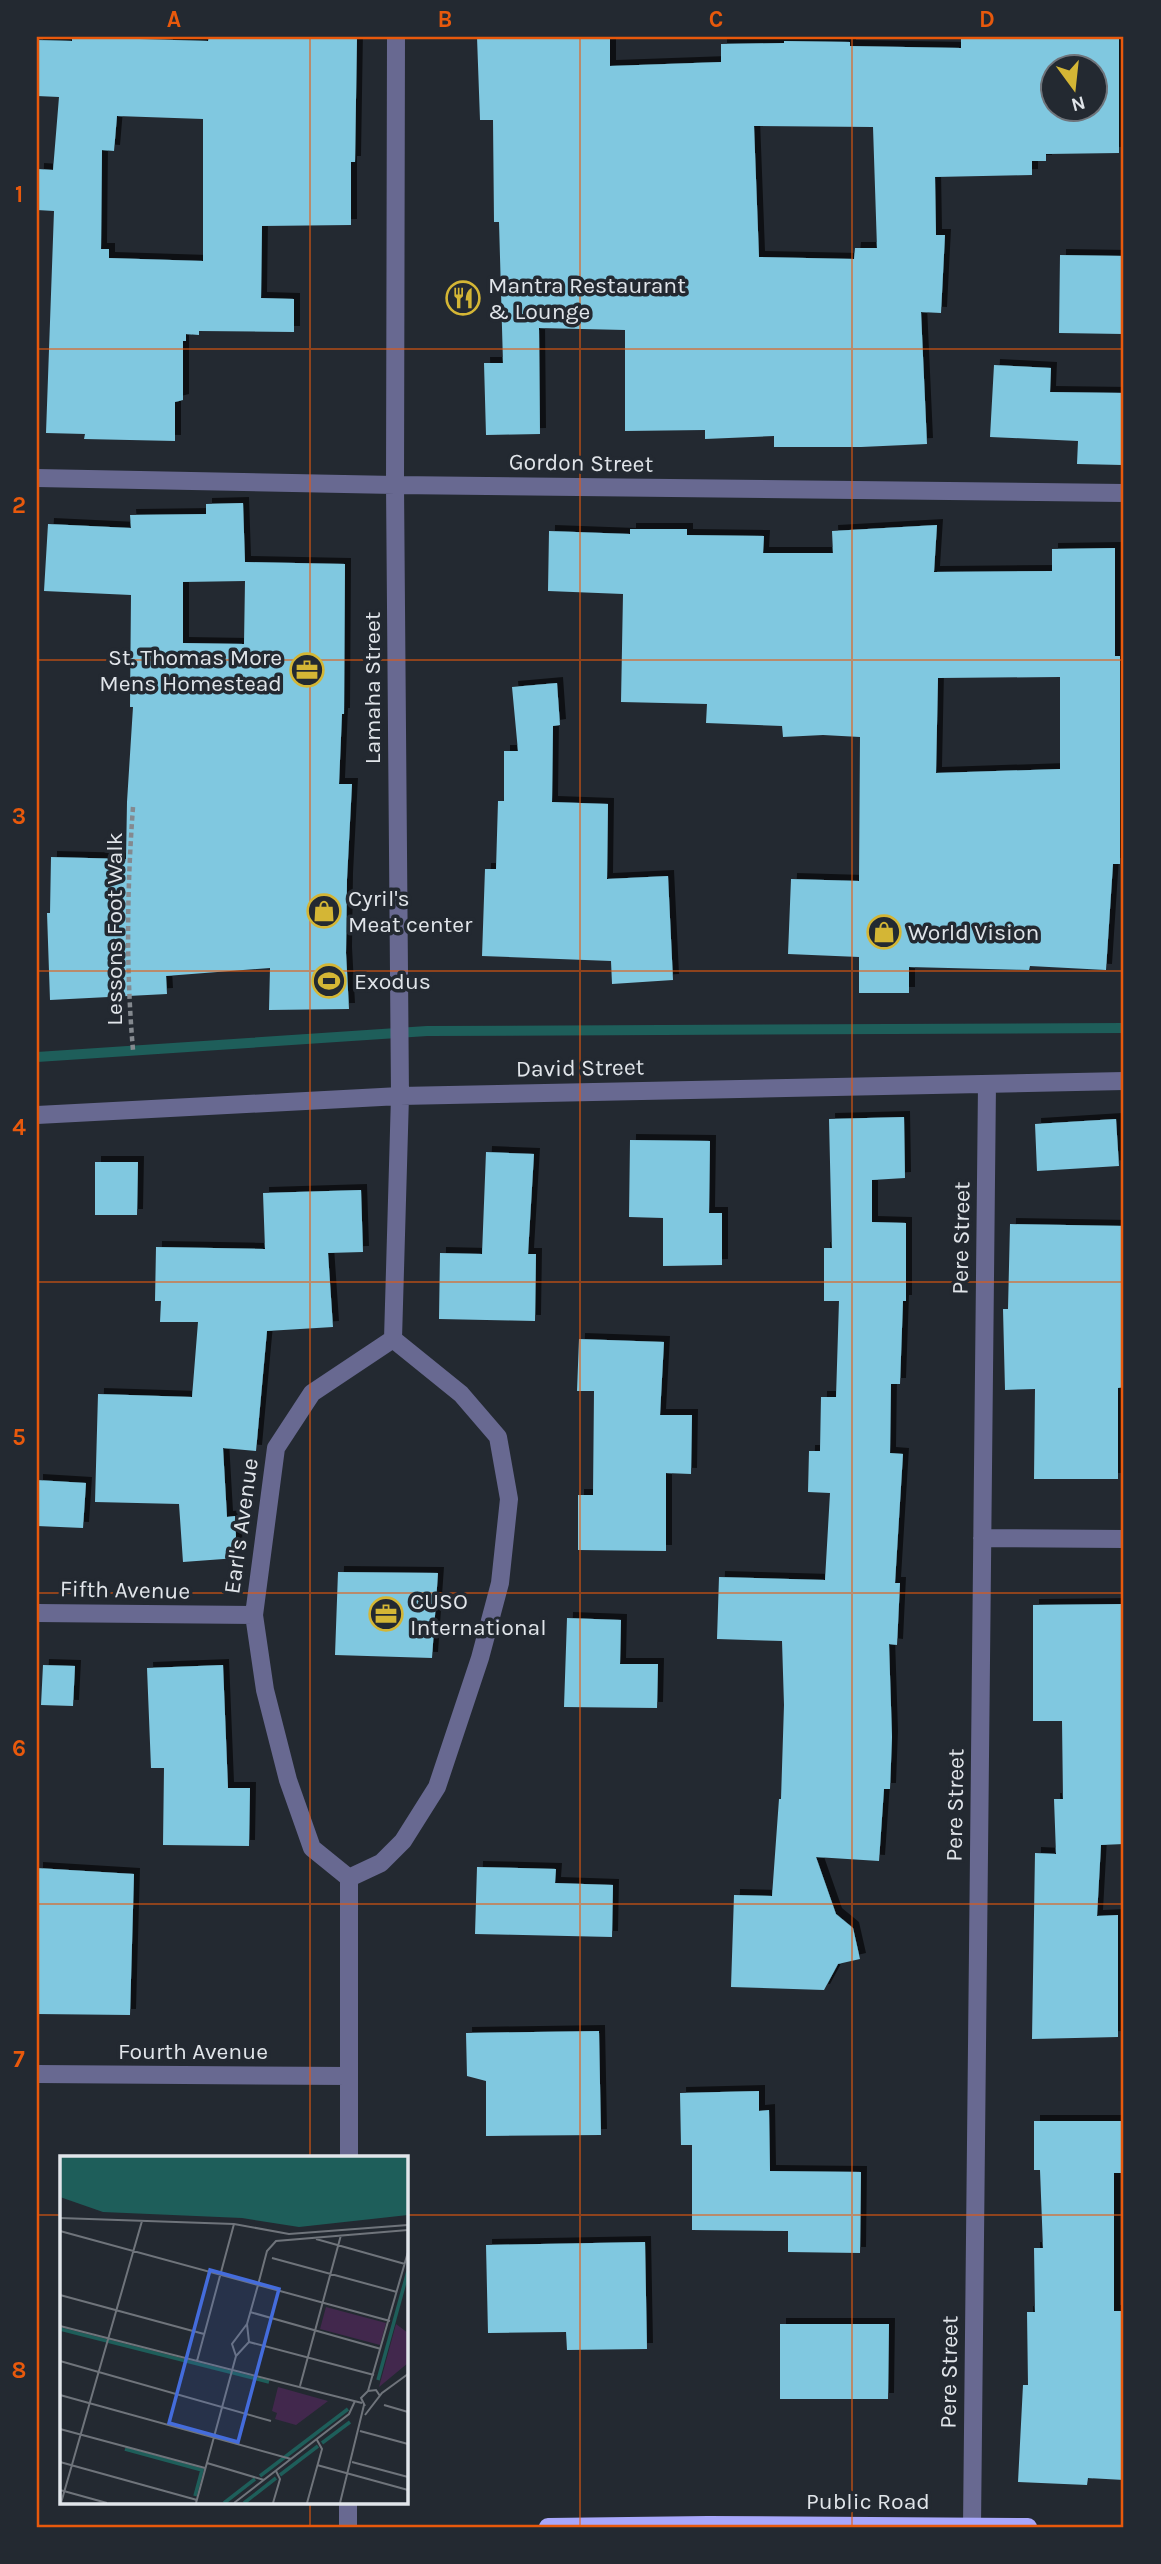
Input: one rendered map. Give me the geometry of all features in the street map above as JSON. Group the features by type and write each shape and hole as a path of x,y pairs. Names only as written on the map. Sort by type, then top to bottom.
{"main road":[{"name":"Public Road","path":"548,2527 1028,2527"}],"street":[{"name":"Lamaha Street","path":"393,1339 400,1096 395,485 397,37"},
{"name":"Gordon Street","path":"37,478 1124,493"},
{"name":"David Street","path":"37,1115 400,1096 1124,1081"},
{"name":"Pere Street","path":"972,2527 986,1084"},
{"path":"349,2156 349,1878 382,1863 396,1849 437,1787 480,1658 500,1583 509,1499 498,1437 461,1394 393,1339"},
{"name":"Earl's Avenue","path":"349,1878 312,1848 288,1780 265,1690 254,1615 276,1448 312,1393 393,1339"},
{"path":"982,1538 1124,1539"},
{"name":"Fifth Avenue","path":"37,1613 254,1615"},
{"name":"Fourth Avenue","path":"37,2074 349,2076"},
{"path":"348,2504 348,2527"}],"path":[{"name":"Lessons Foot Walk","path":"133,807 127,904 128,986 133,1050"}],"building":[{"path":"72,37 208,41 209,37 357,37 351,225 262,226 261,298 294,299 294,332 199,331 199,335 186,334 186,341 183,341 183,400 175,402 175,441 84,439 85,434 46,433 54,211 37,210 38,169 53,170 59,97 37,96 37,40 72,41","holes":["117,116 203,119 203,261 109,258 109,249 101,249 102,150 114,151"]},
{"path":"477,37 610,37 610,66 721,62 721,44 850,42 850,46 961,48 961,37 1119,37 1119,153 1046,154 1046,161 1032,161 1032,175 935,177 936,235 945,235 941,313 921,312 927,444 774,447 774,436 705,439 705,430 625,431 625,330 539,328 540,434 486,435 484,363 503,363 499,222 494,222 493,120 480,120","holes":["754,126 873,127 877,248 855,248 854,259 759,257"]},
{"path":"1060,255 1124,256 1123,334 1059,333"},
{"path":"994,365 1051,368 1050,392 1124,393 1122,465 1077,464 1078,441 990,437"},
{"path":"243,503 245,562 345,564 344,714 339,784 352,784 346,953 349,1009 269,1010 270,968 166,976 167,994 50,1000 47,913 50,913 51,857 126,859 133,707 130,707 131,595 44,591 48,524 131,528 130,515 206,514 206,504","holes":["245,581 244,644 183,643 183,582"]},
{"path":"937,525 934,572 1052,571 1052,549 1115,548 1115,656 1120,656 1120,864 1113,864 1106,970 1030,966 1029,970 909,967 909,993 859,993 859,957 788,954 791,879 859,881 860,737 783,737 782,726 706,723 707,704 621,702 623,594 548,591 549,531 630,534 630,529 687,529 687,535 764,536 763,553 833,553 832,531","holes":["1060,677 1060,769 936,773 938,678"]},
{"path":"557,683 560,725 553,726 552,802 608,804 607,879 668,876 673,980 612,984 611,961 482,956 485,869 496,869 498,801 504,801 504,751 518,751 512,687"},
{"path":"904,1117 905,1178 872,1180 872,1222 906,1223 906,1301 903,1301 900,1384 891,1384 890,1453 903,1454 895,1583 900,1583 897,1645 889,1644 892,1737 890,1789 884,1789 879,1861 816,1857 836,1914 853,1928 860,1959 838,1964 824,1990 731,1987 734,1895 772,1896 781,1799 784,1705 782,1641 717,1639 719,1577 825,1580 830,1493 808,1492 809,1451 820,1451 821,1397 836,1397 839,1301 824,1301 824,1248 832,1248 829,1119"},
{"path":"1116,1119 1119,1166 1037,1171 1035,1124"},
{"path":"630,1140 710,1141 709,1213 722,1213 722,1265 663,1266 663,1218 629,1217"},
{"path":"486,1152 534,1154 528,1254 536,1254 535,1321 439,1319 440,1253 482,1254"},
{"path":"95,1162 138,1162 137,1215 95,1215"},
{"path":"361,1190 363,1252 328,1253 333,1327 267,1331 256,1451 223,1448 227,1517 235,1516 237,1558 183,1562 179,1504 95,1502 98,1394 192,1397 198,1322 160,1322 161,1301 155,1301 156,1247 265,1249 263,1193"},
{"path":"1010,1224 1124,1226 1124,1387 1118,1388 1118,1479 1034,1479 1035,1389 1005,1390 1003,1309 1008,1309"},
{"path":"579,1339 664,1342 660,1415 692,1415 691,1474 666,1473 666,1551 578,1550 578,1495 593,1495 594,1391 577,1391"},
{"path":"37,1480 86,1483 83,1528 37,1526"},
{"name":"CUSO International","path":"338,1572 438,1573 432,1658 335,1655"},
{"path":"1124,1604 1124,1844 1101,1845 1097,1916 1118,1915 1118,2037 1032,2039 1035,1853 1056,1854 1054,1799 1063,1799 1062,1721 1033,1721 1033,1605"},
{"path":"567,1618 621,1620 620,1664 658,1664 657,1708 564,1707"},
{"path":"43,1665 75,1666 73,1706 41,1705"},
{"path":"223,1665 228,1788 250,1788 249,1846 163,1845 164,1768 151,1768 147,1668"},
{"path":"477,1867 556,1869 555,1883 613,1885 612,1937 475,1934"},
{"path":"37,1868 134,1874 130,2015 37,2014"},
{"path":"599,2031 601,2135 486,2136 486,2081 467,2076 466,2033"},
{"path":"759,2091 759,2111 769,2110 770,2171 861,2172 860,2253 788,2252 788,2231 692,2230 692,2145 681,2145 680,2093"},
{"path":"1034,2121 1124,2121 1124,2173 1114,2173 1114,2311 1124,2311 1124,2480 1088,2478 1087,2485 1018,2482 1023,2385 1028,2385 1027,2312 1035,2312 1034,2248 1043,2248 1040,2170 1034,2170"},
{"path":"645,2242 647,2349 567,2350 566,2332 488,2333 486,2245"},
{"path":"780,2324 889,2324 888,2399 780,2399"}],"waterway":[{"path":"37,1057 427,1031 1124,1028"}],"place":[{"name":"Mantra Restaurant & Lounge","path":"463,298"},
{"name":"St. Thomas More Mens Homestead","path":"307,670"},
{"name":"Cyril's Meat center","path":"324,911"},
{"name":"World Vision","path":"884,932"},
{"name":"Exodus","path":"329,981"},
{"name":"CUSO International","path":"386,1614"}]}
